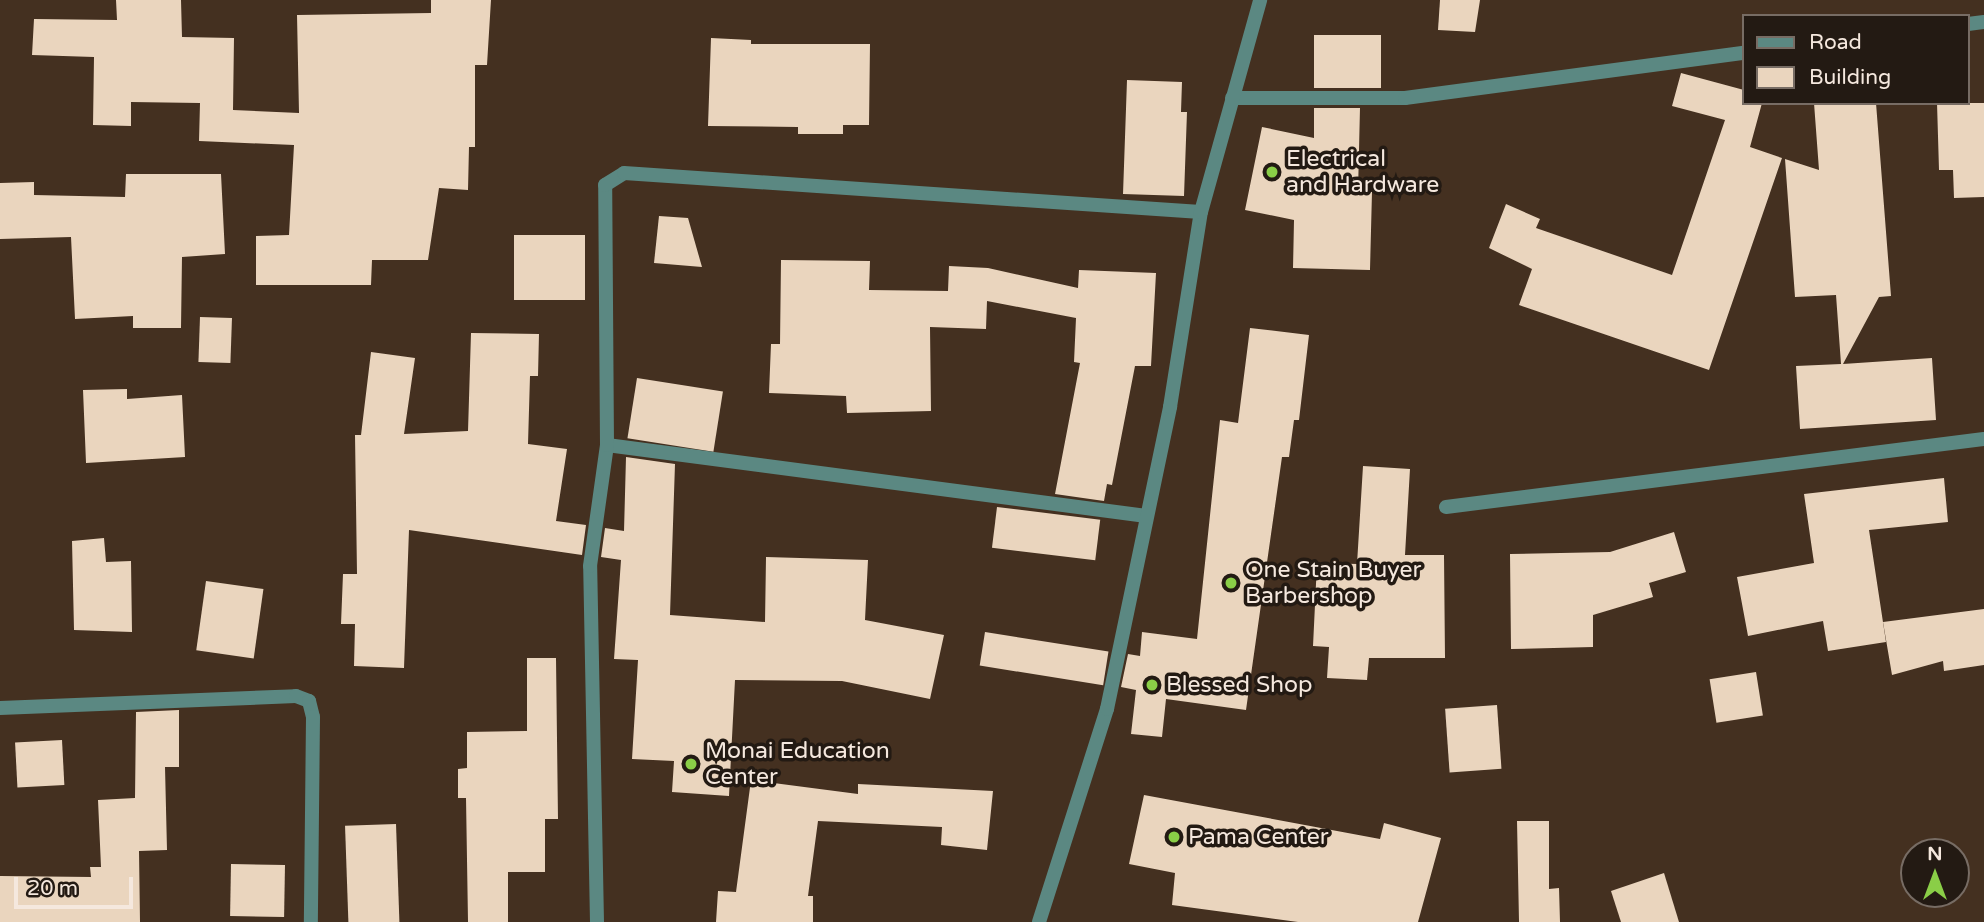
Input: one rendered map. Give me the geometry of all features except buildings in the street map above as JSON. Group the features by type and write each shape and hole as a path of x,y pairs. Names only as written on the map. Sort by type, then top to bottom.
{"street":[{"path":"1039,922 1107,709 1170,407 1201,212 1259,0"},
{"path":"1232,98 1405,98 1742,53"},
{"path":"597,922 590,566 607,445 603,206 605,185 624,173 1201,212"},
{"path":"1446,507 1984,439"},
{"path":"607,445 1146,516"},
{"path":"0,708 296,696 309,701 313,717 311,922"}],"place":[{"name":"Electrical and Hardware","path":"1272,172"},
{"name":"One Stain Buyer Barbershop","path":"1231,583"},
{"name":"Blessed Shop","path":"1152,685"},
{"name":"Monai Education Center","path":"691,764"},
{"name":"Pama Center","path":"1174,837"}]}
